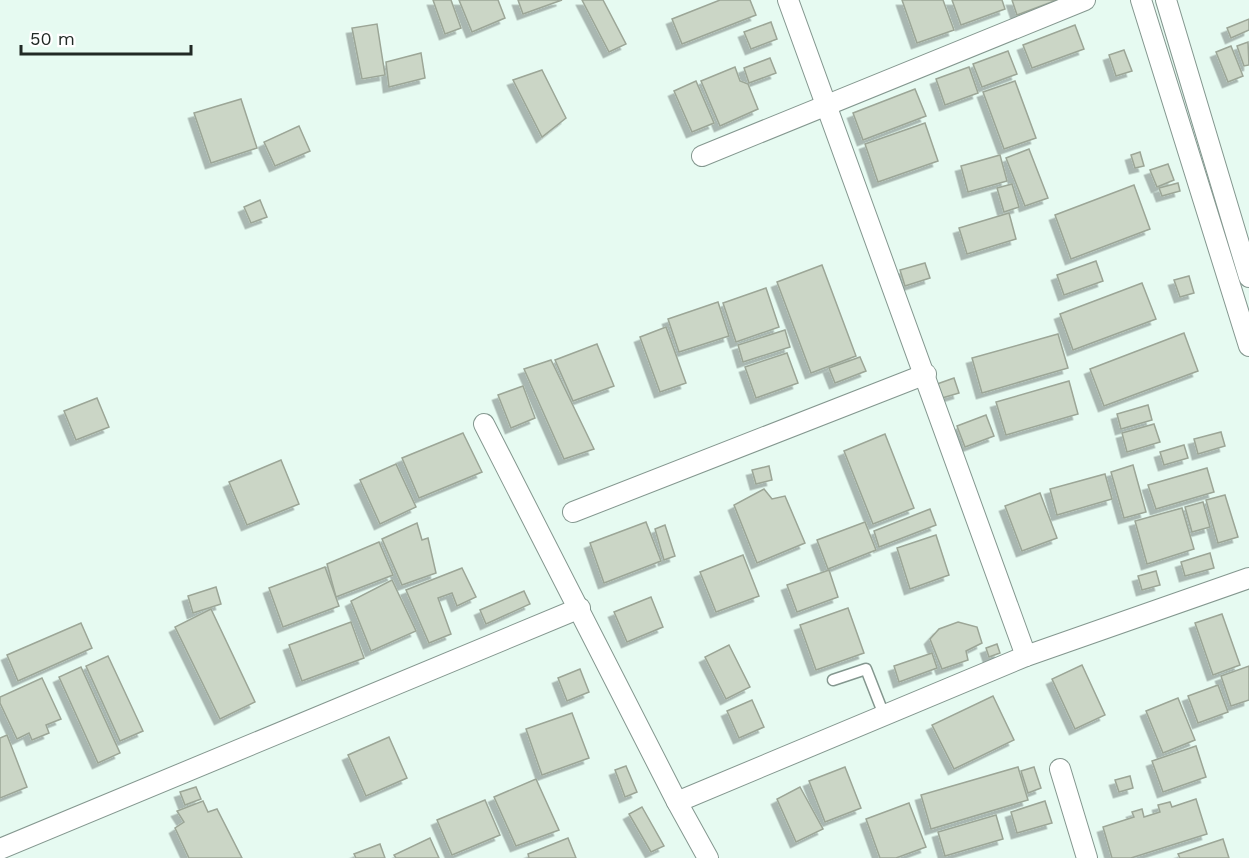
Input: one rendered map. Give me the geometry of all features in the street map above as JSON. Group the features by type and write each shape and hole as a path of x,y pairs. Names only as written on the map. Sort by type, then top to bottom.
{"street":[{"path":"788,0 824,105 926,374 1026,656"},
{"path":"702,156 1085,0"},
{"path":"1249,277 1166,3 1143,7 1249,346"},
{"path":"1187,148 1209,143"},
{"path":"573,512 926,374"},
{"path":"484,424 580,608 677,802 708,858"},
{"path":"677,802 1026,656 1249,578"},
{"path":"0,849 580,608"},
{"path":"1059,769 1087,858"}],"lane":[{"path":"832,680 866,669 884,715"}],"building":[{"path":"433,0 451,0 461,28 445,34"},
{"path":"459,0 498,0 505,18 472,32"},
{"path":"518,0 562,0 523,14"},
{"path":"582,0 603,0 626,44 609,52"},
{"path":"720,0 750,0 756,15 682,44 672,19"},
{"path":"902,0 943,0 954,30 917,43"},
{"path":"952,0 1002,0 1005,9 961,25"},
{"path":"1012,0 1057,0 1017,15"},
{"path":"1249,19 1249,30 1231,38 1227,28"},
{"path":"771,22 777,39 751,49 744,32"},
{"path":"377,24 385,75 362,79 352,28"},
{"path":"1075,25 1084,49 1032,68 1023,45"},
{"path":"1248,42 1249,65 1244,66 1237,46"},
{"path":"1231,46 1243,76 1228,82 1216,52"},
{"path":"1124,50 1132,71 1116,76 1109,55"},
{"path":"1008,51 1017,74 982,87 973,64"},
{"path":"421,53 425,78 389,87 386,62"},
{"path":"770,58 776,73 749,83 744,68"},
{"path":"735,67 740,81 748,84 758,109 720,126 701,81"},
{"path":"969,67 978,93 945,105 936,79"},
{"path":"542,70 566,118 542,137 513,80"},
{"path":"696,81 714,123 692,132 674,91"},
{"path":"1015,81 1036,138 1004,149 983,92"},
{"path":"915,89 926,116 863,140 853,113"},
{"path":"241,99 257,148 211,163 194,113"},
{"path":"925,123 938,161 878,182 865,144"},
{"path":"299,126 310,151 275,166 264,142"},
{"path":"1029,149 1048,198 1025,206 1006,158"},
{"path":"1140,152 1144,166 1135,168 1131,155"},
{"path":"1000,155 1007,181 968,192 961,166"},
{"path":"1168,164 1174,180 1157,187 1150,170"},
{"path":"1178,183 1180,191 1162,196 1159,188"},
{"path":"1012,184 1019,207 1004,212 997,188"},
{"path":"1134,185 1150,229 1071,259 1055,215"},
{"path":"260,200 267,217 251,223 244,207"},
{"path":"1009,213 1016,239 967,254 959,228"},
{"path":"1096,261 1103,281 1064,295 1057,275"},
{"path":"925,263 930,278 905,286 900,270"},
{"path":"822,265 856,356 811,373 777,282"},
{"path":"1189,276 1194,293 1180,297 1174,280"},
{"path":"1142,283 1156,319 1073,350 1060,314"},
{"path":"766,288 779,327 736,342 723,303"},
{"path":"718,302 729,336 679,352 668,319"},
{"path":"666,327 686,383 660,392 640,337"},
{"path":"785,330 790,347 743,362 738,345"},
{"path":"1184,333 1198,371 1104,406 1090,369"},
{"path":"1058,334 1068,368 982,393 972,358"},
{"path":"597,344 614,386 573,401 555,360"},
{"path":"787,353 798,383 756,398 745,367"},
{"path":"860,357 866,371 835,383 829,368"},
{"path":"551,360 594,449 564,459 524,369"},
{"path":"954,378 959,393 942,398 937,384"},
{"path":"1069,381 1078,414 1006,435 996,402"},
{"path":"523,386 535,418 511,428 498,395"},
{"path":"97,398 109,427 76,440 64,411"},
{"path":"1148,405 1152,420 1121,429 1117,414"},
{"path":"986,415 994,436 965,447 957,426"},
{"path":"1154,424 1160,442 1127,452 1122,433"},
{"path":"1221,432 1225,446 1198,454 1194,439"},
{"path":"463,433 482,472 419,498 402,458"},
{"path":"885,434 914,508 873,524 844,451"},
{"path":"1184,445 1188,458 1164,465 1160,452"},
{"path":"281,460 299,504 247,525 229,482"},
{"path":"396,464 416,507 380,524 360,480"},
{"path":"1133,465 1146,512 1124,518 1111,472"},
{"path":"769,466 772,480 756,484 752,470"},
{"path":"1207,468 1214,492 1156,509 1148,485"},
{"path":"1105,474 1112,499 1057,515 1050,489"},
{"path":"764,489 772,499 785,496 805,543 757,563 734,505"},
{"path":"1040,493 1057,538 1022,551 1005,506"},
{"path":"1225,495 1238,537 1218,543 1206,500"},
{"path":"1203,502 1210,527 1192,532 1185,507"},
{"path":"1182,508 1194,549 1147,564 1135,521"},
{"path":"930,509 936,525 879,547 874,531"},
{"path":"646,522 661,561 604,583 590,543"},
{"path":"865,522 876,550 828,569 817,540"},
{"path":"417,523 422,540 428,538 436,573 402,585 382,539"},
{"path":"665,525 675,556 664,560 655,529"},
{"path":"936,535 949,575 910,589 897,548"},
{"path":"379,542 393,575 336,597 327,564"},
{"path":"1210,553 1214,568 1185,576 1181,562"},
{"path":"743,555 759,596 716,612 700,572"},
{"path":"325,567 339,606 283,627 269,588"},
{"path":"462,568 476,597 457,606 452,593 438,598 451,634 429,643 406,590"},
{"path":"829,570 838,597 797,612 787,585"},
{"path":"1156,571 1160,585 1142,590 1138,576"},
{"path":"392,580 416,631 371,651 351,601"},
{"path":"216,587 221,604 193,613 188,596"},
{"path":"524,591 530,604 486,624 480,610"},
{"path":"651,597 663,627 627,642 614,612"},
{"path":"848,608 864,653 816,670 800,625"},
{"path":"211,609 255,702 220,719 175,627"},
{"path":"1222,614 1240,665 1213,675 1195,623"},
{"path":"351,622 364,658 302,681 289,645"},
{"path":"958,622 977,627 982,643 966,651 968,660 942,669 930,639 939,629"},
{"path":"81,623 92,648 18,681 7,655"},
{"path":"997,644 1000,653 989,657 986,648"},
{"path":"729,645 750,687 726,699 705,657"},
{"path":"932,653 937,668 899,682 894,666"},
{"path":"108,656 143,731 120,741 86,666"},
{"path":"1082,665 1105,715 1075,729 1052,679"},
{"path":"1249,666 1249,700 1231,706 1221,676"},
{"path":"81,667 120,753 98,763 59,677"},
{"path":"580,669 589,692 567,701 558,678"},
{"path":"42,678 61,719 46,725 49,733 32,740 29,733 17,739 0,703 0,697"},
{"path":"1218,685 1228,712 1198,723 1188,696"},
{"path":"993,696 1014,740 954,769 932,725"},
{"path":"1178,698 1195,740 1163,753 1146,711"},
{"path":"752,700 764,727 739,738 727,711"},
{"path":"572,713 589,758 542,775 526,729"},
{"path":"7,735 27,787 0,798 0,738"},
{"path":"389,737 407,778 366,796 348,755"},
{"path":"1196,746 1206,777 1163,792 1152,761"},
{"path":"626,766 637,792 625,797 615,770"},
{"path":"845,767 861,808 825,822 809,781"},
{"path":"1018,767 1028,800 931,829 921,795"},
{"path":"1034,767 1041,788 1028,793 1021,771"},
{"path":"1130,776 1133,788 1119,792 1115,780"},
{"path":"536,779 559,830 516,846 494,797"},
{"path":"196,787 201,799 185,805 180,792"},
{"path":"800,787 823,829 796,842 777,799"},
{"path":"1196,799 1207,834 1131,858 1112,858 1103,827 1134,817 1132,812 1142,809 1144,817 1160,812 1158,805 1170,802 1172,807"},
{"path":"485,800 500,835 452,855 437,820"},
{"path":"203,801 208,812 217,809 242,858 189,858 175,828 184,822 177,811"},
{"path":"1045,801 1052,823 1017,833 1011,812"},
{"path":"909,803 926,847 896,858 880,858 866,819"},
{"path":"642,807 664,846 651,852 629,814"},
{"path":"996,815 1003,839 945,856 938,832"},
{"path":"430,838 439,858 396,858 394,855"},
{"path":"568,838 576,858 529,858 528,854"},
{"path":"1223,839 1229,858 1180,858 1178,854"},
{"path":"380,844 385,858 356,858 354,854"}]}
